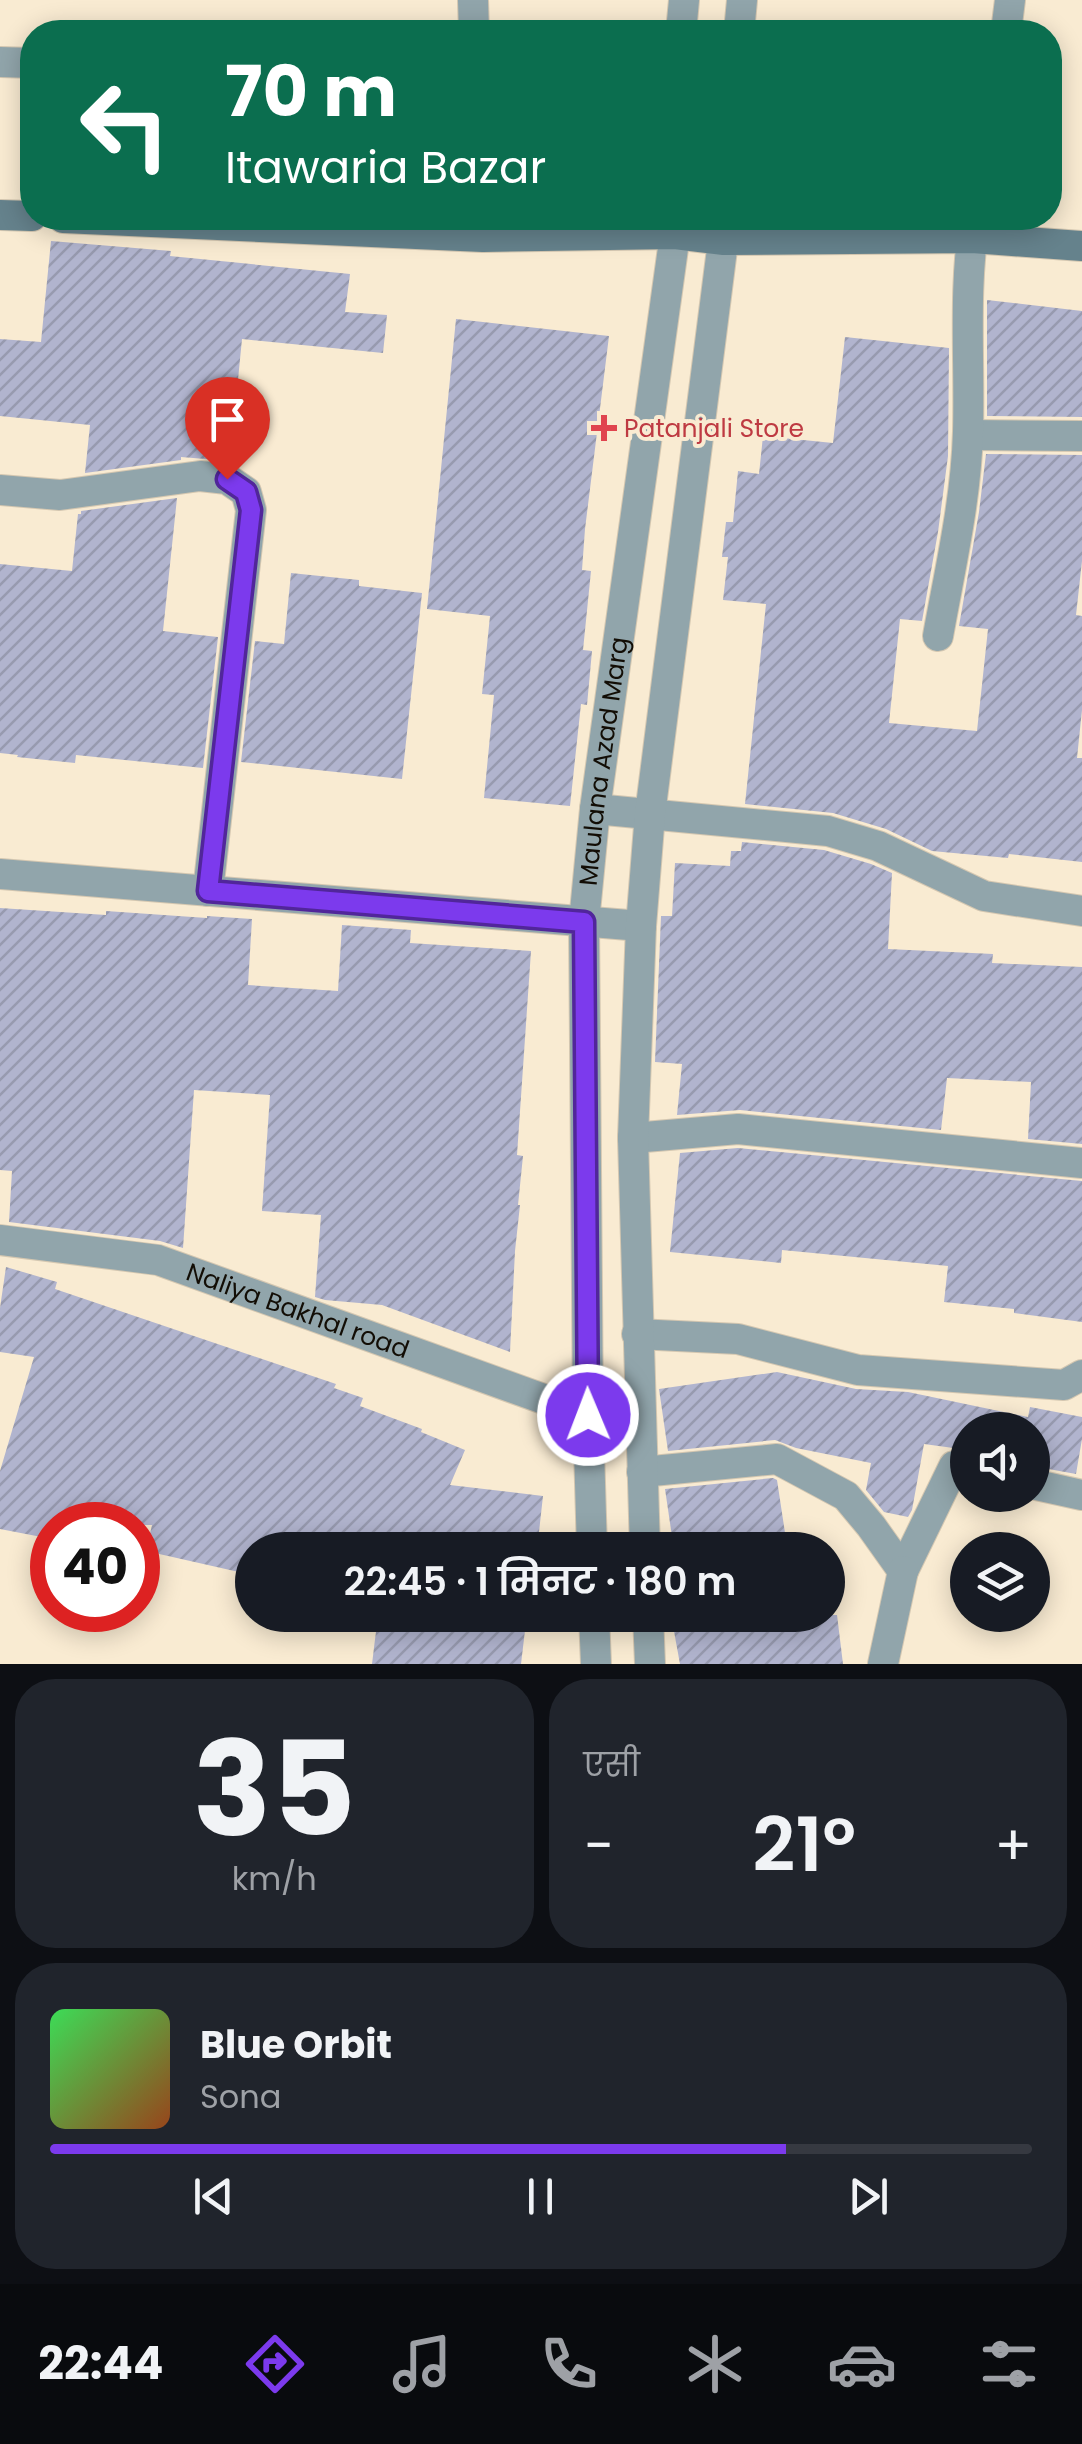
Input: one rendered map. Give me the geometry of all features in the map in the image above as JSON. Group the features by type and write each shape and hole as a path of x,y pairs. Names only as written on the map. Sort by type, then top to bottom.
{"main road":[{"path":"986,230 1082,246"}],"street":[{"name":"Maulana Azad Marg","path":"591,1532 584,922 595,809 674,230"},
{"name":"Maulana Azad Marg","path":"644,1532 633,1138 640,926 650,814 725,230"},
{"path":"938,636 963,496 974,230"},
{"path":"968,435 1082,436"},
{"path":"0,490 60,495 200,476 227,479 246,492 251,510 208,891"},
{"path":"595,809 828,831 878,846 984,896 1082,911"},
{"path":"0,874 640,926"},
{"path":"633,1138 738,1129 1082,1163"},
{"name":"Naliya Bakhal road","path":"0,1240 158,1260 588,1415"},
{"path":"637,1334 738,1339 858,1370 1064,1384 1082,1374"},
{"path":"642,1472 776,1460 846,1496 904,1571"},
{"path":"882,1664 904,1571 950,1474"},
{"path":"1050,1488 1082,1495"},
{"path":"595,1632 596,1664"},
{"path":"649,1632 650,1664"}],"building":[{"path":"51,241 171,251 170,256 350,274 345,312 387,315 383,353 242,339 230,461 181,457 85,473 90,425 0,416 0,339 41,342"},
{"path":"987,300 1082,311 1082,417 987,416"},
{"path":"456,319 609,336 582,570 591,571 583,650 592,651 587,705 581,704 570,806 484,798 494,695 482,694 490,616 427,609"},
{"path":"845,337 949,348 948,456 938,532 922,621 900,619 889,723 977,731 988,629 959,626 986,454 1082,455 1082,561 1076,615 1082,616 1082,710 1077,758 1082,758 1082,862 932,851 886,829 833,813 745,804 766,604 723,600 728,557 722,557 726,522 733,522 738,471 759,474 763,436 833,443"},
{"path":"177,498 163,631 218,637 203,768 76,755 75,763 0,753 0,564 72,571 81,511"},
{"path":"291,573 359,580 359,586 422,593 402,779 241,762 255,641 284,644"},
{"path":"742,842 824,850 892,873 888,949 993,954 992,963 1082,967 1082,1144 1028,1139 1031,1082 947,1078 941,1130 740,1110 677,1115 682,1064 655,1062 661,916 672,916 675,863 730,866 731,851 741,851"},
{"path":"0,908 252,919 248,985 338,991 342,925 411,930 410,943 531,951 517,1155 523,1156 510,1352 382,1305 315,1297 321,1215 262,1211 270,1095 194,1090 183,1248 160,1241 9,1222 12,1171 0,1170"},
{"path":"738,1148 1082,1181 1082,1322 1014,1313 1014,1309 944,1302 948,1266 782,1250 781,1263 670,1252 680,1153"},
{"path":"6,1267 57,1282 55,1289 336,1384 334,1388 363,1398 360,1406 465,1450 450,1485 543,1496 539,1532 235,1532 235,1571 160,1554 160,1502 30,1502 30,1535 0,1529 0,1471 34,1357 0,1352 0,1308"},
{"path":"777,1372 856,1389 908,1392 1004,1412 950,1412 950,1448 924,1444 908,1517 884,1512 866,1490 871,1463 775,1440 668,1451 659,1389"},
{"path":"1030,1407 1082,1417 1076,1474 1050,1469 1050,1412 1029,1412"},
{"path":"773,1478 777,1480 785,1532 671,1532 665,1489"},
{"path":"376,1632 525,1632 521,1664 372,1664"},
{"path":"674,1632 839,1632 843,1664 680,1664"}],"place":[{"name":"Patanjali Store","path":"604,428"}],"route":[{"path":"227,479 246,492 251,510 208,891 584,922 588,1415"}]}
